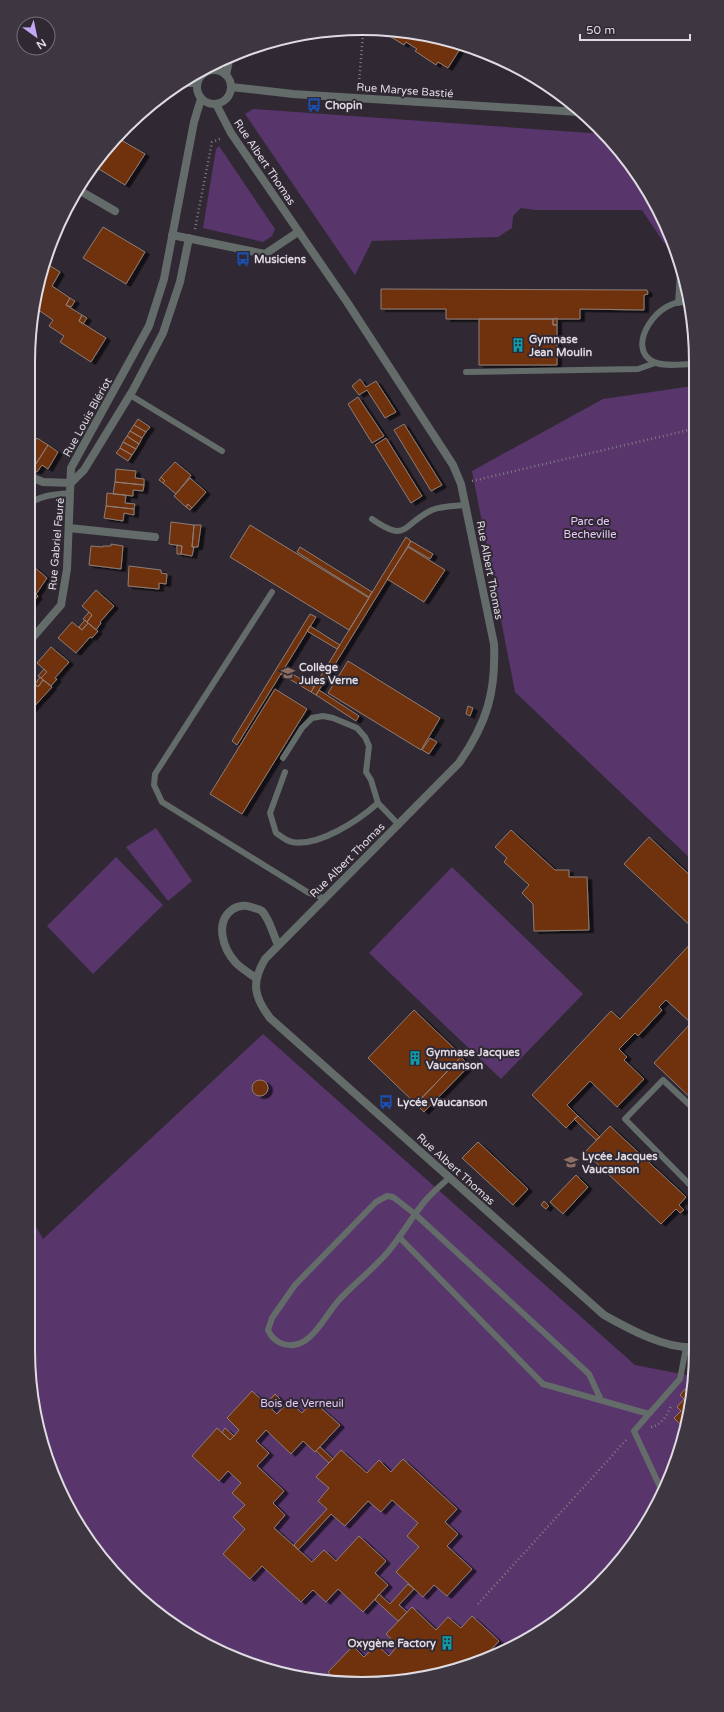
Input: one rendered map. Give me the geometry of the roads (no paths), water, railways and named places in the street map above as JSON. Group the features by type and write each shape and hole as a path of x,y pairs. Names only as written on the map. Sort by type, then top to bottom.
{"street":[{"path":"226,75 228,64"},
{"path":"198,80 196,83 198,94 206,103 216,104 225,100 231,87 230,81 226,75 220,70 216,69"},
{"name":"Rue Maryse Bastié","path":"231,87 287,93 572,112"},
{"name":"Rue Louis Blériot","path":"71,482 71,468 149,326 164,279 194,122 201,99"},
{"name":"Rue Albert Thomas","path":"216,104 232,133 447,454 462,484 494,644 495,667 492,689 480,730 469,748 459,763 264,959 256,978 255,988 261,1006 270,1018 604,1315 632,1330 689,1348"},
{"path":"83,192 114,211"},
{"path":"172,235 265,254 298,232"},
{"path":"35,479 43,482 71,482 84,470 130,395 163,333 180,282 189,238"},
{"name":"Rue Gabriel Fauré","path":"35,635 61,605 67,569 71,482"},
{"path":"69,528 155,537"},
{"path":"256,978 243,970 235,962 222,938 222,923 227,913 236,907 248,906 261,910 268,921 278,945"}],"lane":[{"path":"678,303 679,283"},
{"path":"655,363 648,359 641,341 646,328 656,315 664,308 678,303 684,303"},
{"path":"466,372 638,369 655,363 689,364"},
{"path":"130,395 222,451"},
{"path":"35,501 51,495 71,493"},
{"path":"372,518 384,527 394,531 402,531 432,510 446,506 466,505"},
{"path":"272,592 155,774 154,785 162,802 310,894 324,898"},
{"path":"283,758 302,728 312,718 323,716 346,722 357,728 365,736 369,746 366,772 371,780 373,792 378,803 398,824"},
{"path":"285,772 270,813 276,833 291,842 318,840 350,824 367,813 378,803"},
{"path":"689,1104 663,1080 624,1119 689,1184"},
{"path":"449,1178 426,1200 415,1214 387,1253 338,1301 314,1333 298,1344 283,1344 272,1338 268,1330 272,1318 295,1285 376,1202 387,1196 393,1197 415,1214 589,1374 601,1400"},
{"path":"399,1237 543,1384 649,1414"},
{"path":"686,1348 689,1351"},
{"path":"659,1485 634,1431 680,1379 686,1348"}],"place":[{"name":"Chopin","path":"314,105"},
{"name":"Musiciens","path":"243,259"},
{"name":"Gymnase Jean Moulin","path":"518,345"},
{"name":"Collège Jules Verne","path":"288,673"},
{"name":"Gymnase Jacques Vaucanson","path":"415,1058"},
{"name":"Lycée Vaucanson","path":"386,1102"},
{"name":"Lycée Jacques Vaucanson","path":"571,1162"},
{"name":"Oxygène Factory","path":"447,1643"}],"park label":[{"name":"Parc de Becheville","path":"590,527"},
{"name":"Bois de Verneuil","path":"302,1403"}]}
